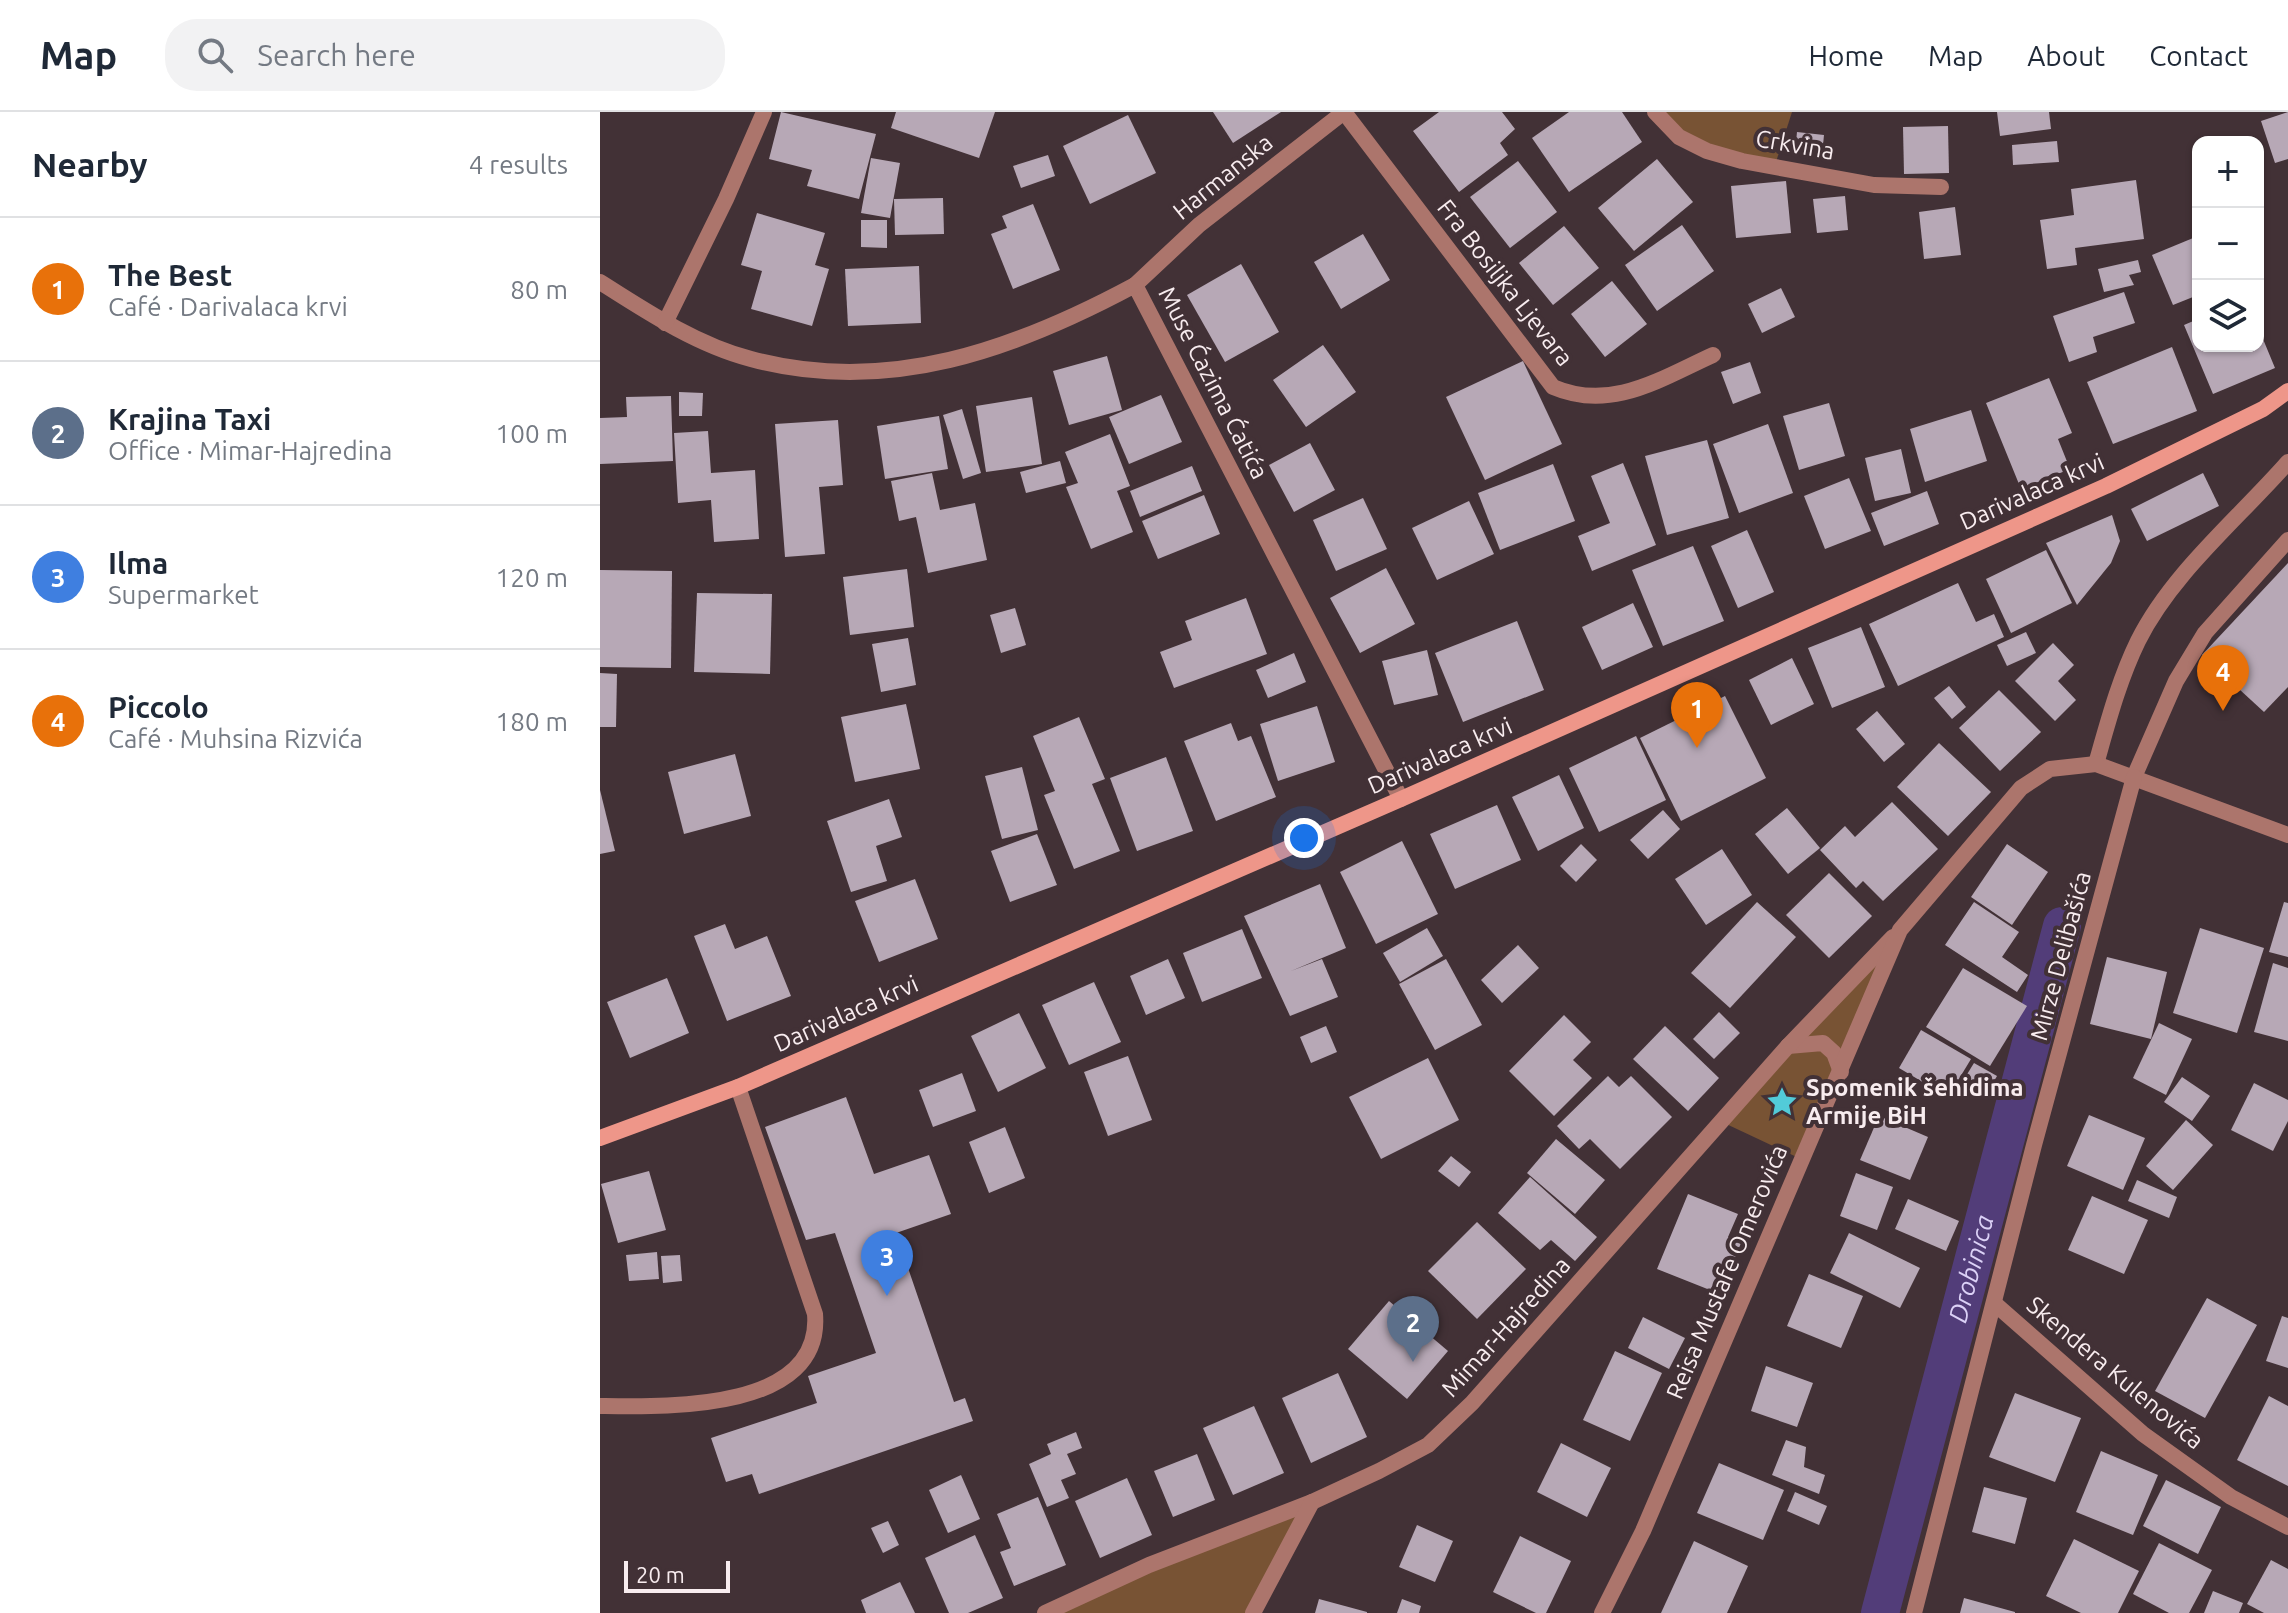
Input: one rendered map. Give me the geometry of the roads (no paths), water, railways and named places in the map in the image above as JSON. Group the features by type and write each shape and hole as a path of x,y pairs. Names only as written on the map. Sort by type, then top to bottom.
{"street":[{"path":"665,323 764,112"},
{"name":"Harmanska","path":"1135,285 1199,225 1344,112"},
{"name":"Fra Bosiljka Ljevara","path":"1344,112 1553,387 1584,397 1623,396 1713,355"},
{"name":"Crkvina","path":"1655,112 1679,137 1707,151 1742,161 1874,185 1941,187"},
{"name":"Muse Ćazima Ćatića","path":"600,282 665,323 750,359 824,372 902,370 994,350 1064,323 1135,285 1401,799"},
{"name":"Darivalaca krvi","path":"600,1138 738,1087 1401,799 2106,486 2210,437 2287,394"},
{"path":"2287,832 2096,764 2118,688 2139,640 2159,608 2204,552 2288,462"},
{"name":"Mirze Delibašića","path":"1914,1613 2134,777 2176,681 2205,633 2288,540"},
{"name":"Reisa Mustafe Omerovića","path":"1602,1613 1643,1531 1900,930 2021,788 2050,769 2096,764"},
{"name":"Mimar-Hajredina","path":"1045,1613 1230,1531 1312,1502 1428,1445 1788,1046 1900,930"},
{"path":"1788,1046 1823,1043 1834,1053 1841,1072"},
{"path":"600,1406 678,1407 725,1401 783,1377 804,1361 813,1347 815,1314 738,1087"},
{"name":"Skendera Kulenovića","path":"1994,1303 2143,1434 2231,1497 2288,1527"},
{"path":"1253,1613 1312,1502"}],"waterway":[{"name":"Drobinica","path":"1880,1613 2062,926"}],"place":[{"name":"Piccolo","path":"2223,711"},
{"name":"The Best","path":"1697,748"},
{"name":"Spomenik šehidima Armije BiH","path":"1782,1102"},
{"name":"Ilma","path":"887,1296"},
{"name":"Krajina Taxi","path":"1413,1362"}]}
